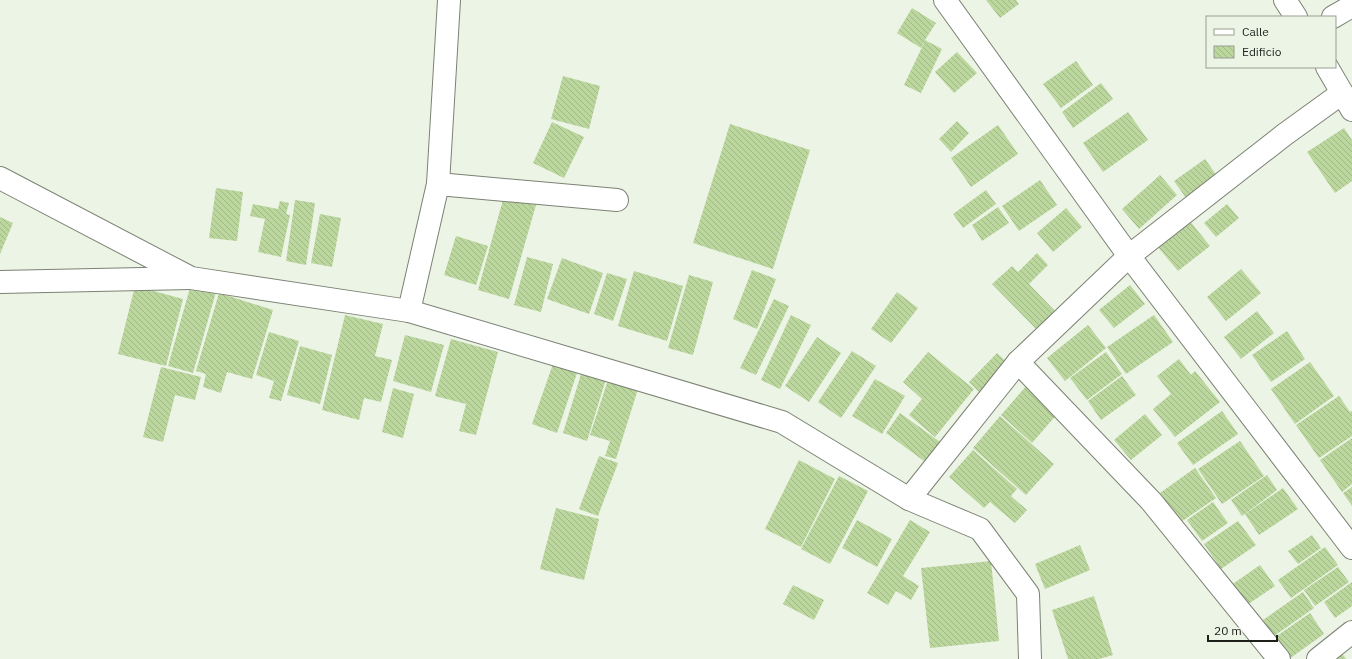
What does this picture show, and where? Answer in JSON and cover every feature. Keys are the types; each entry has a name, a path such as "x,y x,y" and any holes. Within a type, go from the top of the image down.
{"street":[{"path":"409,311 438,184 449,0"},
{"path":"945,0 1129,256 1352,548"},
{"path":"1285,0 1295,16"},
{"path":"1335,16 1352,6"},
{"path":"909,499 1018,362 1129,256 1284,135 1347,101 1328,68"},
{"path":"0,178 191,278"},
{"path":"438,184 617,200"},
{"path":"0,282 191,278 409,311 782,422 909,499 980,529 1028,594 1030,659"},
{"path":"1018,362 1151,501 1278,659"},
{"path":"1318,659 1352,632"}],"building":[{"path":"986,0 1016,0 1019,4 1000,18"},
{"path":"912,8 936,23 925,40 942,49 921,93 904,85 925,41 921,48 897,33"},
{"path":"957,52 977,73 954,93 935,72"},
{"path":"1076,61 1093,85 1061,108 1043,84"},
{"path":"563,76 600,86 589,129 551,119"},
{"path":"1101,83 1113,99 1073,128 1062,112"},
{"path":"1128,112 1148,140 1103,172 1083,143"},
{"path":"957,121 969,133 951,152 939,139"},
{"path":"552,122 584,137 564,178 533,163"},
{"path":"730,124 810,150 773,269 693,243"},
{"path":"998,125 1018,154 971,187 951,158"},
{"path":"1344,128 1352,140 1352,181 1335,193 1307,152"},
{"path":"1205,159 1217,176 1186,198 1174,181"},
{"path":"1160,175 1177,195 1139,229 1122,209"},
{"path":"1040,180 1057,205 1019,231 1002,206"},
{"path":"216,188 243,192 237,241 209,238"},
{"path":"986,190 996,204 963,228 953,214"},
{"path":"504,196 536,205 509,299 478,290"},
{"path":"295,200 315,203 306,265 286,261"},
{"path":"280,201 289,203 286,214 290,215 281,257 258,252 265,219 250,216 253,204 278,209"},
{"path":"1227,204 1239,218 1216,237 1204,223"},
{"path":"998,207 1009,223 982,241 972,225"},
{"path":"1066,208 1082,227 1053,252 1037,233"},
{"path":"320,214 341,218 332,267 311,263"},
{"path":"0,217 13,223 0,254"},
{"path":"1189,220 1210,246 1178,271 1157,246"},
{"path":"456,236 488,246 476,285 444,275"},
{"path":"1037,253 1048,265 1029,284 1057,313 1038,331 992,284 1012,266 1018,272"},
{"path":"527,257 553,264 541,312 514,305"},
{"path":"562,258 603,273 589,314 547,299"},
{"path":"1241,269 1261,293 1226,321 1207,297"},
{"path":"752,270 776,279 757,329 733,319"},
{"path":"634,271 683,286 667,341 618,326"},
{"path":"607,273 627,279 613,321 594,314"},
{"path":"689,275 713,282 693,355 668,348"},
{"path":"191,284 216,292 193,373 168,366"},
{"path":"1130,285 1145,304 1114,328 1099,310"},
{"path":"135,286 183,299 166,366 118,354"},
{"path":"897,292 918,308 891,343 871,329"},
{"path":"219,293 273,310 252,379 227,372 221,393 203,387 206,374 196,371"},
{"path":"774,299 789,306 756,375 740,368"},
{"path":"1257,311 1274,333 1241,359 1224,337"},
{"path":"345,315 383,324 375,356 392,360 381,402 364,398 359,420 322,410"},
{"path":"791,315 811,325 780,389 761,380"},
{"path":"1154,315 1173,342 1126,374 1107,347"},
{"path":"1088,325 1106,348 1065,381 1047,358"},
{"path":"1287,331 1305,359 1271,382 1252,355"},
{"path":"269,332 299,341 281,401 269,398 274,381 256,375"},
{"path":"405,335 444,345 431,392 393,381"},
{"path":"817,337 841,353 809,402 785,386"},
{"path":"451,339 498,352 476,435 459,431 466,404 435,396"},
{"path":"300,346 332,355 320,404 287,395"},
{"path":"852,351 876,366 841,418 818,402"},
{"path":"928,352 974,389 935,437 909,415 922,399 903,382"},
{"path":"1106,352 1122,374 1087,400 1070,378"},
{"path":"997,353 1011,366 983,396 969,382"},
{"path":"555,358 579,367 557,433 532,424"},
{"path":"1179,359 1191,375 1195,371 1220,402 1175,437 1153,409 1171,394 1157,376"},
{"path":"1310,362 1334,396 1295,424 1271,389"},
{"path":"161,367 201,377 195,400 175,395 163,442 143,437"},
{"path":"582,371 606,379 587,441 563,433"},
{"path":"1122,376 1136,395 1101,420 1088,401"},
{"path":"875,379 905,396 882,434 852,416"},
{"path":"608,380 638,389 616,459 605,456 610,441 590,435"},
{"path":"1028,384 1059,412 1032,443 1001,415"},
{"path":"393,388 414,394 403,438 382,432"},
{"path":"1339,396 1350,412 1352,411 1352,436 1319,458 1296,425"},
{"path":"1222,411 1238,434 1193,465 1177,443"},
{"path":"900,413 943,444 928,464 886,433"},
{"path":"1145,414 1162,435 1131,460 1114,440"},
{"path":"1000,416 1054,464 1026,495 973,448"},
{"path":"1352,438 1352,484 1342,492 1320,460"},
{"path":"1240,441 1264,476 1222,504 1198,469"},
{"path":"973,450 1017,489 1011,496 1027,510 1015,523 990,502 984,508 949,477"},
{"path":"599,456 618,463 598,516 579,509"},
{"path":"799,460 835,479 801,547 765,529"},
{"path":"1195,468 1216,498 1181,522 1160,493"},
{"path":"1267,475 1277,490 1242,516 1231,500"},
{"path":"839,476 868,491 830,564 801,549"},
{"path":"1352,487 1352,506 1343,493"},
{"path":"1283,488 1298,509 1259,535 1245,514"},
{"path":"1213,502 1228,523 1202,541 1187,520"},
{"path":"556,508 599,519 584,580 540,569"},
{"path":"857,520 892,539 877,567 842,548"},
{"path":"910,520 930,532 903,576 919,586 911,600 896,591 888,605 867,593"},
{"path":"1238,521 1256,545 1221,569 1204,544"},
{"path":"1312,535 1321,548 1298,564 1288,551"},
{"path":"1080,545 1090,570 1045,589 1035,564"},
{"path":"1325,547 1338,565 1291,598 1278,580"},
{"path":"991,561 999,641 930,648 921,568"},
{"path":"1260,565 1275,586 1244,607 1230,586"},
{"path":"1338,567 1349,582 1315,606 1304,590"},
{"path":"1352,582 1352,606 1335,618 1324,602"},
{"path":"793,585 824,600 814,620 783,604"},
{"path":"1303,592 1314,608 1274,636 1263,620"},
{"path":"1094,596 1113,655 1099,659 1068,659 1052,610"},
{"path":"1310,613 1324,634 1289,659 1274,638"},
{"path":"1341,652 1346,659 1332,659"}]}
